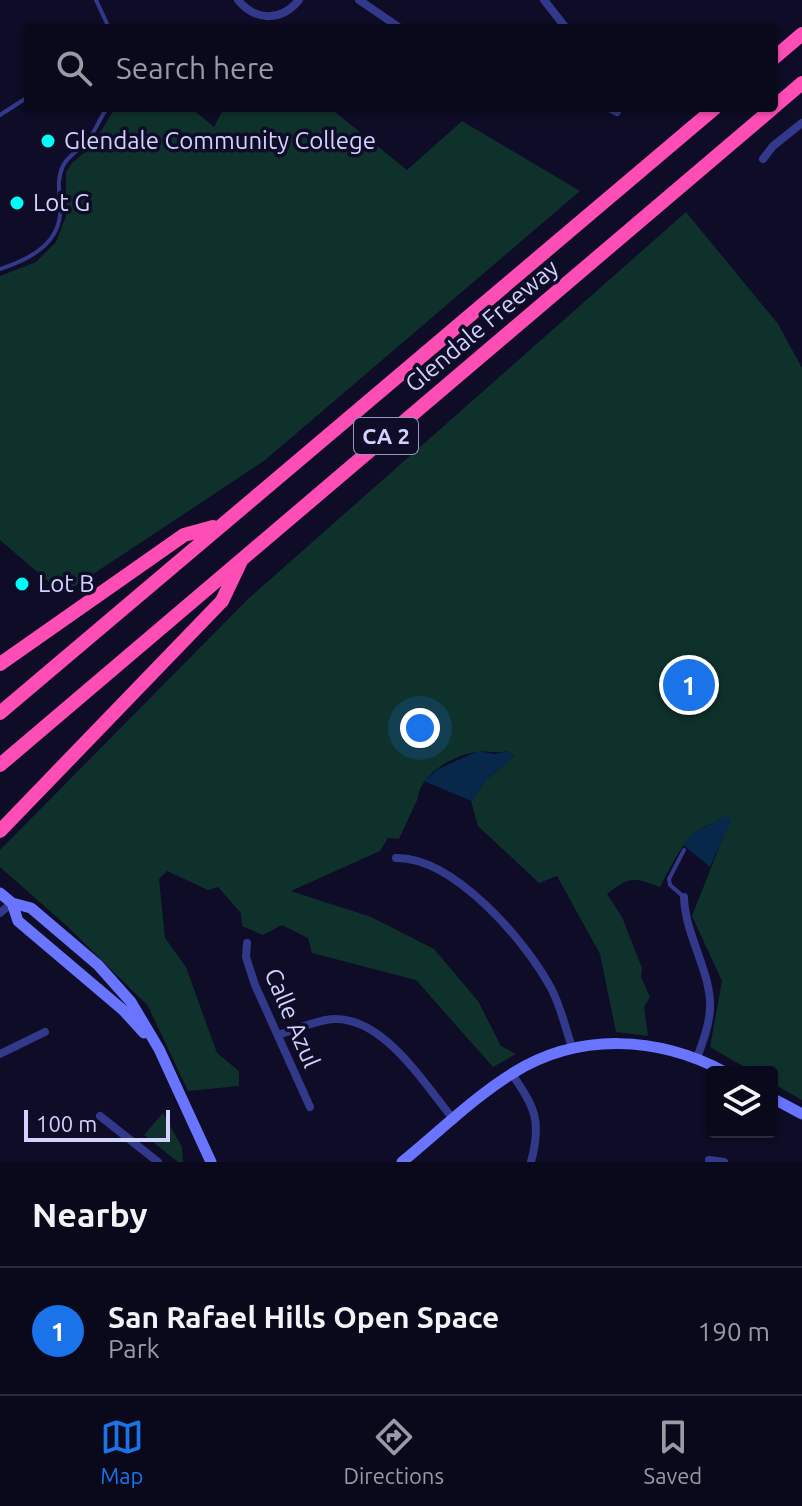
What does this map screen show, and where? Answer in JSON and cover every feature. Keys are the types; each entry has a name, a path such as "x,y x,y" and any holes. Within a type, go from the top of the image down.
{"highway":[{"path":"778,55 802,34"},
{"name":"Glendale Freeway","path":"778,104 802,83"},
{"name":"Glendale Freeway","path":"0,713 710,112"},
{"name":"Glendale Freeway","path":"0,765 769,112"},
{"path":"0,664 184,535 221,524"},
{"path":"0,831 222,601 244,556"}],"street":[{"path":"238,0 256,14 277,17 287,13 299,0"},
{"path":"359,0 394,24"},
{"path":"544,0 563,24"},
{"path":"763,159 773,146 802,123"},
{"path":"396,858 421,863 458,883 509,932 534,960 552,991 572,1048"},
{"path":"0,893 12,903 31,908 116,983 131,1002 159,1049 211,1162"},
{"path":"684,897 685,919 703,972 710,1005 707,1029 697,1058"},
{"path":"0,913 12,903"},
{"path":"12,903 18,921 123,1010 159,1049"},
{"name":"Calle Azul","path":"247,943 246,957 255,985 310,1107"},
{"path":"278,1035 328,1019 367,1025 382,1036 454,1120"},
{"path":"0,1054 45,1032"},
{"path":"402,1162 512,1074 539,1059 572,1048 599,1043 644,1044 668,1048 713,1066"},
{"path":"512,1074 535,1110 537,1141 531,1162"},
{"path":"778,1101 802,1114"},
{"path":"100,1116 158,1162"},
{"path":"709,1160 724,1162"}],"lane":[{"path":"96,0 107,24"},
{"path":"0,115 24,100"},
{"path":"0,269 31,258 53,234 60,214 58,184 62,167 88,141 105,112"},
{"path":"684,850 669,879 670,885 684,897"}],"green space":[{"path":"113,112 196,112 214,127 222,112 335,112 407,170 462,121 580,191 264,461 63,594 0,540 0,276 36,262 56,242 66,216 66,172 92,146"},
{"path":"686,212 778,324 802,368 802,1100 778,1086 778,1066 743,1066 710,1047 722,981 692,916 730,820 716,822 695,833 679,852 660,887 632,880 607,894 622,917 650,997 644,1007 648,1036 616,1032 600,954 557,876 539,883 478,826 471,801 486,780 514,756 507,751 475,752 439,768 420,789 399,839 388,838 380,851 291,891 371,917 434,949 478,1001 501,1046 516,1054 493,1067 416,980 312,953 308,938 282,925 263,935 242,926 241,913 218,887 208,890 167,871 159,879 165,938 186,967 217,1053 239,1071 239,1086 188,1091 148,1006 68,927 0,867 0,850 248,599"},
{"path":"163,1113 182,1147 183,1162 178,1162 144,1135"}],"water":[{"path":"478,751 495,754 507,751 514,756 486,780 471,801 424,781 438,769"},
{"path":"726,816 731,821 710,867 683,845 695,832"}],"place":[{"name":"Glendale Community College","path":"48,141"},
{"name":"Lot G","path":"17,203"},
{"name":"Lot B","path":"22,584"},
{"name":"San Rafael Hills Open Space","path":"689,685"}]}
